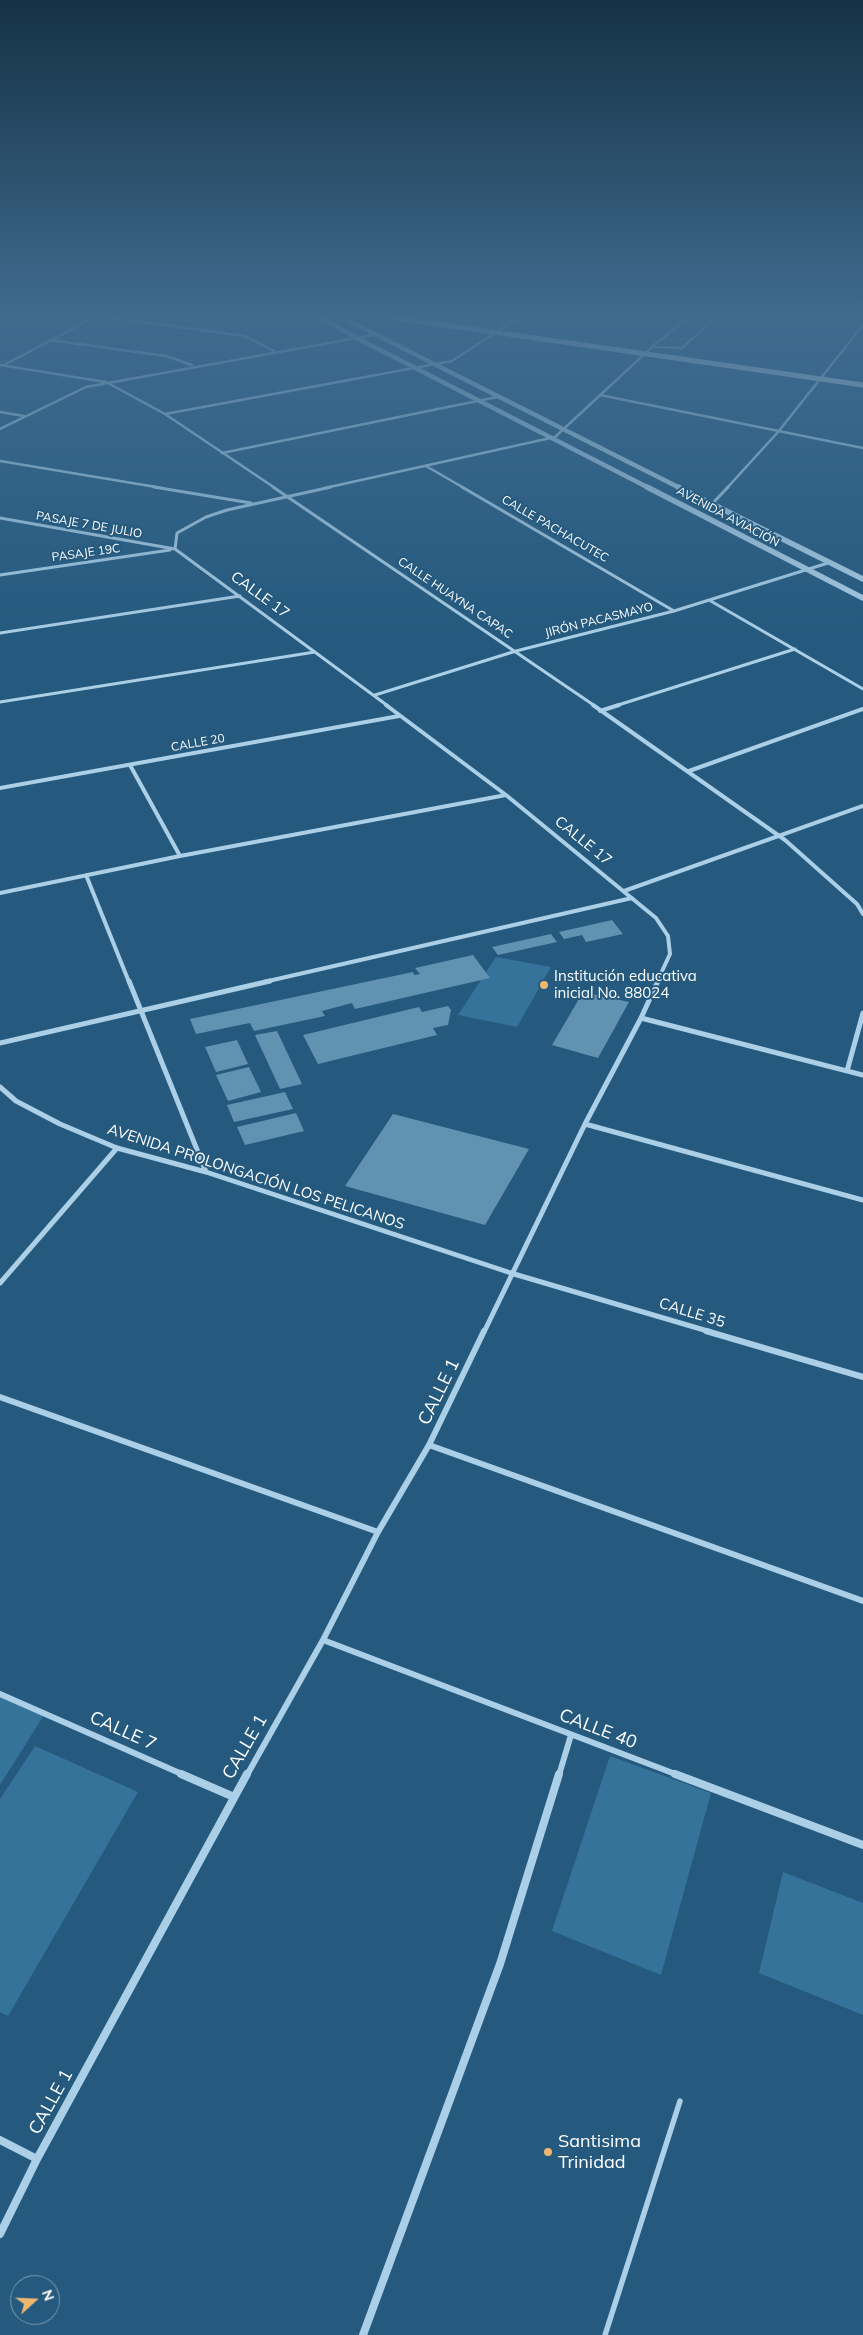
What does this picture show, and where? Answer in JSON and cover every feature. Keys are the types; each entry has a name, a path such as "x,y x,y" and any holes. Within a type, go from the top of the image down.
{"street":[{"name":"CALLE HUAYNA CAPAC","path":"180,424 516,651 779,835 813,862 857,904 863,914"},
{"path":"222,453 367,424"},
{"name":"AVENIDA AVIACIÓN","path":"528,424 863,598"},
{"name":"AVENIDA AVIACIÓN","path":"550,424 863,579"},
{"path":"175,549 177,533 206,517 254,503 554,437 569,424"},
{"path":"739,424 863,448"},
{"path":"712,504 784,424"},
{"path":"0,461 254,503"},
{"name":"CALLE PACHACUTEC","path":"426,466 674,611"},
{"name":"PASAJE 7 DE JULIO","path":"0,518 175,549"},
{"name":"PASAJE 19C","path":"0,575 175,549"},
{"name":"CALLE 17","path":"175,549 375,695 399,716 506,795 624,891 660,924 668,936 670,954 641,1018 585,1124 514,1274"},
{"name":"JIRÓN PACASMAYO","path":"375,695 516,651 674,611 828,563"},
{"path":"0,633 240,596"},
{"path":"709,600 863,689"},
{"path":"600,710 795,649"},
{"path":"0,702 315,652"},
{"path":"689,771 863,709"},
{"name":"CALLE 20","path":"0,788 399,716"},
{"path":"130,765 180,856"},
{"path":"0,893 180,856 506,795"},
{"path":"624,891 863,806"},
{"path":"86,875 206,1172"},
{"path":"0,1043 632,898"},
{"path":"857,904 863,901"},
{"path":"847,1071 863,1013"},
{"path":"641,1018 863,1075"},
{"name":"AVENIDA PROLONGACIÓN LOS PELICANOS","path":"0,1087 16,1101 60,1124 117,1148 206,1172 514,1274"},
{"path":"585,1124 863,1200"},
{"path":"0,1283 117,1148"},
{"name":"CALLE 35","path":"514,1274 863,1377"},
{"name":"CALLE 1","path":"0,2234 37,2159 234,1796 323,1640 378,1532 429,1445 514,1274"},
{"path":"0,1396 378,1532"},
{"path":"429,1445 863,1601"},
{"name":"CALLE 40","path":"323,1640 863,1845"},
{"name":"CALLE 7","path":"0,1694 234,1796"},
{"path":"363,2335 500,1964 571,1735"},
{"path":"0,2140 37,2159"}],"lane":[{"path":"606,2335 680,2101"}],"shaded area":[{"path":"496,957 551,967 517,1027 458,1015"},
{"path":"0,1696 44,1715 0,1785"},
{"path":"35,1746 138,1792 8,2016 0,2012 0,1799"},
{"path":"610,1756 711,1793 661,1975 552,1931"},
{"path":"783,1872 863,1903 863,2015 759,1973"}],"building":[{"path":"612,920 623,934 586,942 582,935 564,939 559,932"},
{"path":"551,934 557,942 498,955 492,947"},
{"path":"473,955 490,978 355,1009 352,1003 322,1011 325,1016 254,1031 250,1023 196,1034 190,1019 413,972 414,975 420,974 415,968"},
{"path":"583,992 629,1002 598,1058 552,1045"},
{"path":"448,1006 451,1010 448,1025 433,1028 437,1035 318,1064 303,1035 419,1007 422,1012"},
{"path":"277,1031 302,1084 280,1089 255,1035"},
{"path":"237,1040 248,1064 216,1072 205,1047"},
{"path":"249,1067 261,1092 228,1101 216,1075"},
{"path":"285,1092 293,1109 234,1122 227,1105"},
{"path":"296,1113 304,1131 245,1145 237,1127"},
{"path":"393,1114 529,1149 485,1225 345,1186"}],"place":[{"name":"Institución educativa inicial No. 88024","path":"544,985"},
{"name":"Santisima Trinidad","path":"548,2152"}]}
